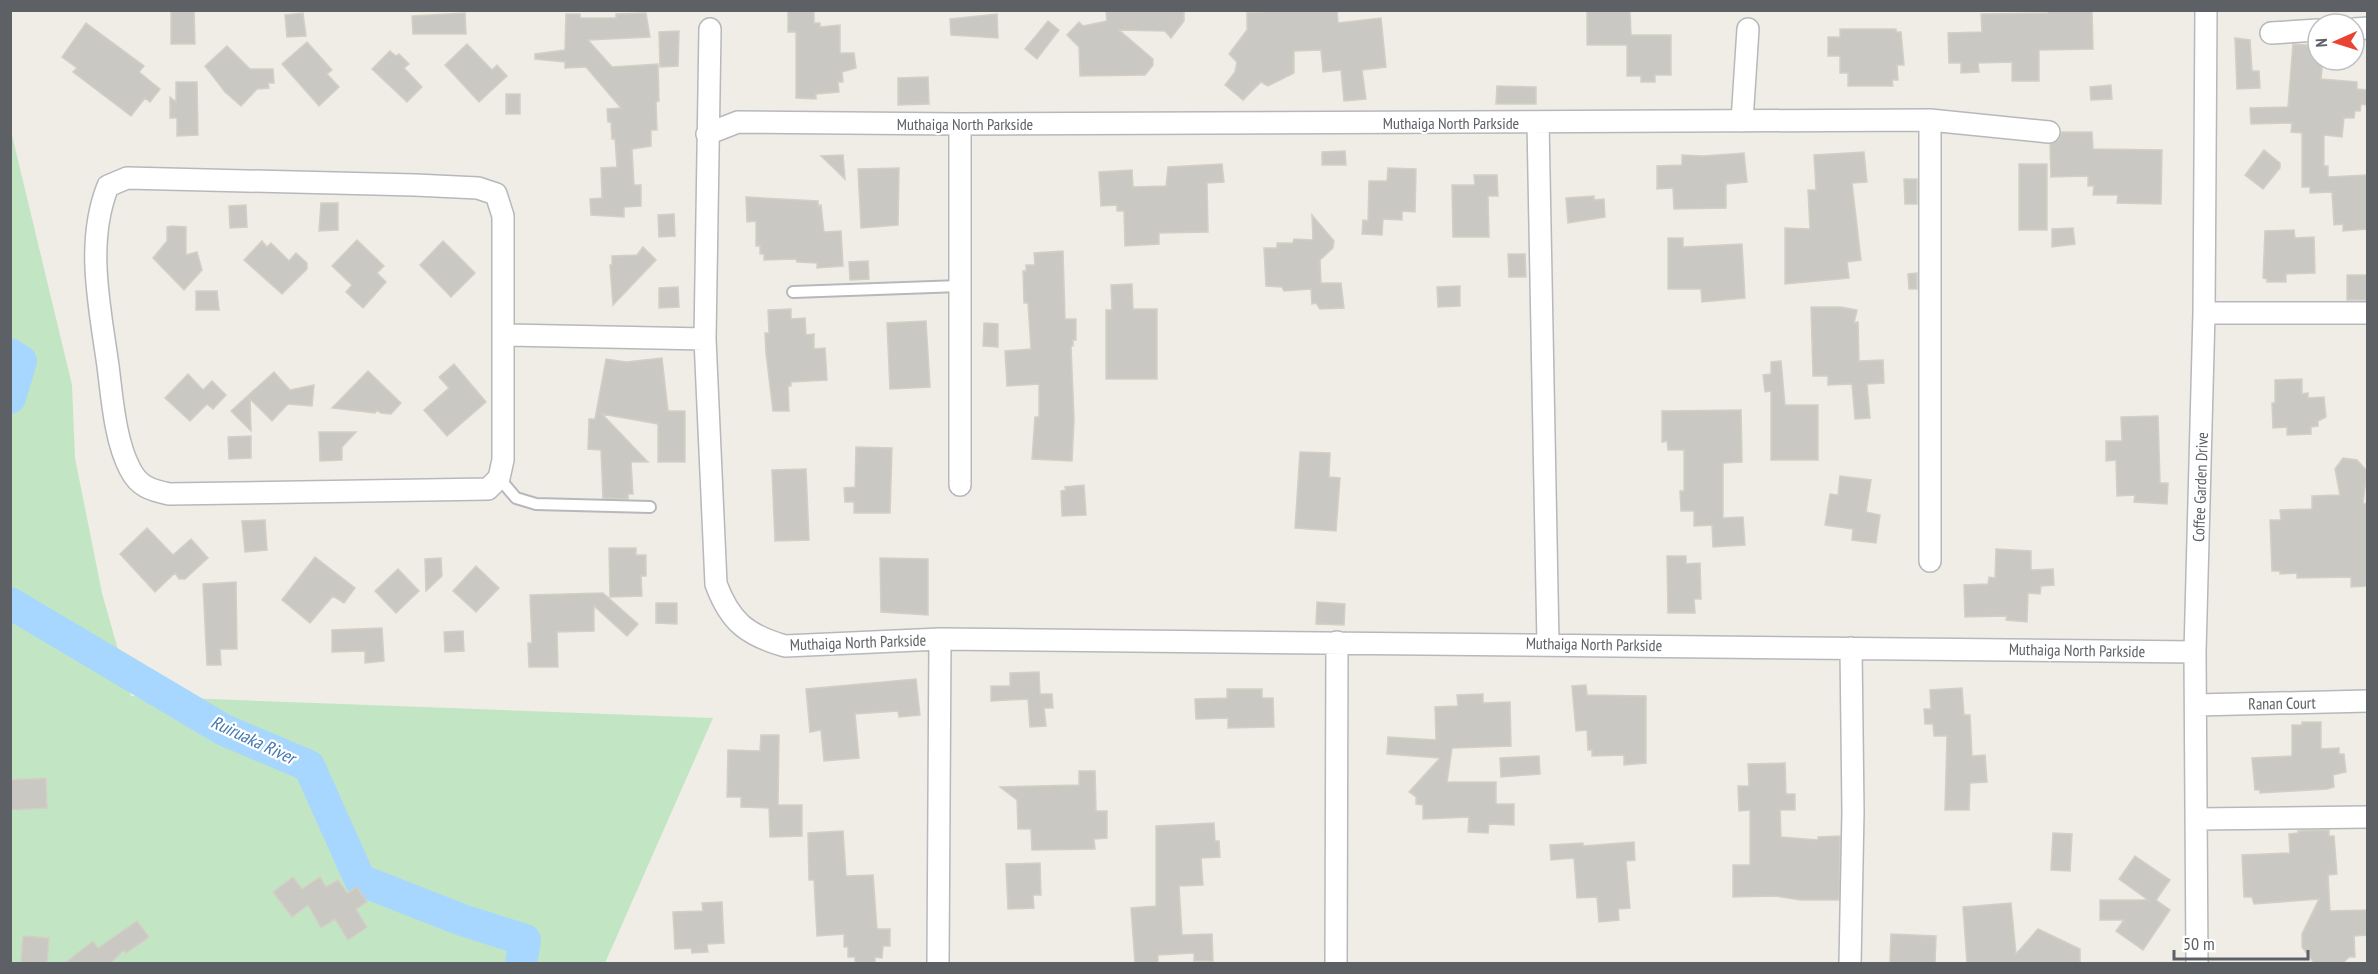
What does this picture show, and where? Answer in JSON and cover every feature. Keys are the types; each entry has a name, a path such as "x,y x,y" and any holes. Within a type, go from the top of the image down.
{"street":[{"name":"Coffee Garden Drive","path":"2198,963 2195,652 2204,313 2206,10"},
{"path":"707,134 710,29"},
{"path":"1742,121 1748,29"},
{"path":"2271,33 2306,31"},
{"path":"1930,120 1930,561"},
{"name":"Muthaiga North Parkside","path":"2049,132 1930,120 960,124 738,122 707,134 705,339 716,584 723,603 735,620 761,639 785,646 940,639 2195,652"},
{"path":"1538,122 1548,644"},
{"path":"960,124 960,485"},
{"path":"127,178 478,188 496,194 503,216 503,335 503,460 499,478 488,489 434,492 169,495 145,489 130,469 112,398 96,284 100,206 108,186 127,178"},
{"path":"2204,313 2367,313"},
{"path":"503,335 705,339"},
{"name":"Muthaiga North Parkside","path":"938,963 940,639"},
{"path":"1336,963 1337,642"},
{"path":"1850,963 1853,812 1851,648"},
{"name":"Ranan Court","path":"2197,705 2367,701"},
{"path":"2197,819 2367,817"}],"lane":[{"path":"793,292 960,286"},
{"path":"499,478 516,498 536,504 650,507"}],"green space":[{"path":"10,127 72,385 75,458 102,593 131,696 713,718 605,963 11,963"}],"building":[{"path":"171,10 194,10 195,44 171,44"},
{"path":"1184,10 1184,21 1171,38 1165,31 1119,30 1153,59 1153,65 1145,75 1080,76 1079,47 1067,35 1079,22 1083,26 1107,21 1106,12"},
{"path":"1337,10 1338,23 1381,18 1386,67 1362,70 1366,99 1344,101 1341,70 1323,72 1321,50 1294,51 1294,73 1268,86 1261,82 1243,100 1225,85 1235,72 1237,62 1229,54 1247,30 1247,13"},
{"path":"1587,10 1630,11 1631,35 1671,35 1671,75 1655,75 1655,82 1641,82 1641,76 1627,76 1627,45 1587,45"},
{"path":"2048,10 2092,10 2093,49 2039,50 2039,81 2012,81 2012,62 1978,63 1979,72 1961,73 1961,63 1949,63 1948,33 1982,32 1981,14 2048,13"},
{"path":"788,11 814,11 814,23 820,23 820,27 840,25 840,53 854,53 856,68 842,72 843,82 838,82 839,92 816,94 816,99 796,98 796,32 788,32"},
{"path":"303,13 306,36 287,37 285,15"},
{"path":"465,13 466,34 413,34 412,16"},
{"path":"646,13 650,37 588,40 612,67 658,64 659,101 656,102 657,130 651,130 651,146 632,149 634,185 641,185 641,206 624,207 624,217 591,215 590,199 602,198 601,168 617,167 615,139 612,139 611,122 608,122 607,109 621,108 586,67 565,68 565,62 535,59 535,54 565,50 566,14 580,14 580,18 616,18 616,14"},
{"path":"997,14 998,38 951,35 950,19"},
{"path":"1048,21 1059,30 1037,59 1025,49"},
{"path":"86,23 144,66 139,72 160,89 150,102 145,98 131,116 73,72 77,68 62,57"},
{"path":"1840,29 1896,29 1896,32 1901,32 1904,65 1897,65 1898,80 1892,80 1893,86 1848,86 1848,73 1840,73 1840,56 1828,56 1828,37 1840,37"},
{"path":"679,31 678,66 660,67 659,32"},
{"path":"2235,38 2250,40 2252,71 2259,71 2260,88 2237,89"},
{"path":"307,42 332,70 327,74 339,87 319,106 282,64"},
{"path":"467,44 492,70 497,65 507,76 479,102 445,65"},
{"path":"2293,44 2306,45 2306,72 2322,72 2321,79 2357,82 2357,89 2367,90 2367,105 2361,104 2360,111 2355,111 2354,118 2344,118 2342,137 2324,135 2324,166 2328,166 2328,177 2367,175 2367,229 2343,231 2343,224 2334,225 2332,192 2310,193 2310,187 2302,187 2302,133 2291,132 2292,123 2251,124 2250,108 2288,107"},
{"path":"227,46 250,69 273,69 274,83 268,83 269,88 257,89 241,106 225,92 205,66"},
{"path":"390,51 396,56 399,54 409,64 404,68 422,87 407,102 372,69"},
{"path":"928,77 929,104 898,105 898,78"},
{"path":"176,82 197,82 198,135 177,136 177,118 170,118 170,97 176,102"},
{"path":"2111,85 2112,99 2091,100 2090,87"},
{"path":"1497,86 1536,87 1536,104 1496,104"},
{"path":"506,94 520,94 520,114 506,114"},
{"path":"2062,132 2092,132 2093,149 2162,150 2161,204 2117,203 2118,195 2093,195 2094,186 2088,186 2088,176 2051,177 2050,144 2059,140"},
{"path":"2264,150 2280,163 2280,168 2263,189 2245,175"},
{"path":"1345,151 1346,165 1322,165 1322,152"},
{"path":"1864,152 1867,182 1852,183 1861,260 1847,262 1849,278 1785,284 1785,228 1810,229 1808,190 1816,190 1814,155"},
{"path":"1744,153 1747,182 1726,184 1726,208 1674,209 1673,188 1657,189 1657,166 1682,165 1682,155"},
{"path":"843,155 845,179 821,156"},
{"path":"1222,164 1224,182 1207,183 1208,232 1159,233 1159,244 1125,246 1124,211 1117,211 1117,205 1101,206 1099,172 1132,170 1133,187 1166,186 1168,167"},
{"path":"2019,164 2047,164 2047,230 2019,230"},
{"path":"899,168 898,225 861,228 858,169"},
{"path":"1388,168 1416,169 1415,212 1402,211 1402,220 1383,219 1382,235 1362,234 1363,220 1368,221 1369,181 1387,181"},
{"path":"1474,175 1497,175 1498,196 1488,196 1489,237 1453,237 1452,185 1475,185"},
{"path":"1904,179 1917,179 1917,204 1905,204"},
{"path":"1594,196 1594,200 1604,199 1605,217 1568,223 1566,198"},
{"path":"746,197 818,201 818,206 821,205 824,232 841,231 843,266 817,268 817,263 797,262 796,259 764,260 764,254 760,254 760,246 756,246 756,221 747,222"},
{"path":"321,203 338,203 338,230 319,231"},
{"path":"246,205 247,227 230,228 229,206"},
{"path":"674,214 675,236 659,237 658,215"},
{"path":"1312,215 1334,241 1333,248 1320,260 1321,283 1341,283 1344,308 1320,309 1316,303 1312,304 1311,289 1284,291 1282,287 1266,286 1264,248 1277,248 1277,243 1293,243 1294,239 1313,240"},
{"path":"167,227 186,227 186,255 197,252 202,270 184,290 153,258 167,241"},
{"path":"2073,228 2075,244 2052,247 2052,229"},
{"path":"2294,230 2295,238 2314,237 2315,273 2286,274 2286,282 2267,282 2267,279 2263,278 2265,231"},
{"path":"1668,238 1683,238 1683,247 1742,244 1745,298 1702,302 1701,289 1668,289"},
{"path":"357,240 384,266 377,273 386,282 363,308 346,292 352,285 332,266"},
{"path":"262,241 267,247 271,243 289,261 296,253 307,263 307,269 282,294 244,260"},
{"path":"443,241 475,273 451,297 420,265"},
{"path":"643,247 656,260 613,305 610,265 612,265 612,256 637,255"},
{"path":"1063,251 1065,319 1076,319 1076,340 1073,340 1073,346 1071,346 1074,419 1072,461 1032,459 1035,417 1039,417 1039,384 1007,386 1005,351 1031,349 1028,303 1024,303 1023,271 1026,271 1026,265 1035,265 1034,253"},
{"path":"1508,254 1525,254 1526,277 1509,277"},
{"path":"868,261 869,279 850,280 849,262"},
{"path":"1917,273 1917,289 1909,289 1908,274"},
{"path":"2347,275 2367,275 2367,300 2347,300"},
{"path":"1132,284 1133,309 1157,309 1157,379 1106,379 1106,310 1112,310 1111,285"},
{"path":"1460,286 1460,306 1438,307 1437,287"},
{"path":"678,287 679,307 659,308 659,288"},
{"path":"196,291 217,291 219,310 196,310"},
{"path":"1811,307 1841,307 1857,310 1854,323 1858,322 1859,361 1883,360 1884,383 1867,384 1870,418 1855,419 1852,384 1828,385 1828,376 1813,376"},
{"path":"791,309 791,319 805,318 806,335 814,334 814,349 825,348 827,380 791,382 791,386 788,386 789,411 773,411 765,333 769,333 768,310"},
{"path":"926,321 930,387 890,389 887,323"},
{"path":"984,323 998,324 998,347 983,346"},
{"path":"662,358 668,411 685,411 685,462 658,462 658,424 602,414 648,462 631,462 633,494 628,494 628,499 603,498 601,450 588,449 589,419 595,419 606,359 626,362"},
{"path":"1781,361 1785,405 1818,405 1818,460 1771,460 1771,391 1765,392 1763,375 1771,374 1771,362"},
{"path":"454,364 486,402 447,436 424,410 449,388 439,377"},
{"path":"368,371 401,403 391,414 377,410 375,413 332,408"},
{"path":"274,372 290,390 314,385 312,406 288,404 272,421 250,399 251,431 231,411"},
{"path":"188,374 203,390 212,381 226,395 213,409 207,404 190,421 165,398"},
{"path":"2302,379 2302,394 2308,393 2308,398 2324,397 2326,417 2318,421 2318,426 2311,427 2311,434 2287,435 2287,427 2273,428 2272,403 2275,403 2275,380"},
{"path":"1741,410 1742,462 1723,463 1723,518 1743,517 1745,545 1713,547 1712,525 1694,526 1694,511 1681,511 1680,491 1684,491 1684,450 1668,450 1667,441 1662,442 1662,411"},
{"path":"2158,416 2160,483 2168,483 2167,504 2134,502 2135,495 2117,496 2116,460 2106,461 2106,441 2122,441 2121,417"},
{"path":"319,432 356,432 342,447 342,460 320,461"},
{"path":"251,436 251,458 229,459 228,437"},
{"path":"856,447 892,448 890,513 854,513 854,502 845,502 844,488 855,487"},
{"path":"1300,452 1330,453 1329,477 1340,478 1336,531 1295,528"},
{"path":"2343,458 2357,460 2367,471 2363,504 2367,503 2367,586 2351,587 2351,577 2297,578 2297,573 2280,574 2280,571 2272,571 2270,520 2281,520 2280,510 2312,509 2312,496 2340,495 2335,469"},
{"path":"806,469 809,540 775,541 772,470"},
{"path":"1840,476 1871,480 1866,512 1880,515 1876,543 1852,540 1853,529 1825,525 1830,494 1838,495"},
{"path":"1084,485 1086,515 1062,516 1061,491 1066,490 1065,487"},
{"path":"265,520 267,550 245,552 242,521"},
{"path":"147,528 173,555 191,539 208,558 185,579 179,579 175,573 155,592 120,554"},
{"path":"609,548 636,548 636,555 646,555 646,576 641,576 642,596 610,597"},
{"path":"1996,549 2031,551 2031,570 2053,569 2054,585 2041,586 2040,594 2028,593 2027,622 2006,620 2007,616 1965,617 1964,585 1988,584 1989,577 1995,578"},
{"path":"1667,556 1686,556 1686,564 1700,563 1701,599 1694,599 1695,613 1668,613"},
{"path":"315,557 355,588 344,603 333,596 310,623 282,600"},
{"path":"441,558 442,576 426,591 425,559"},
{"path":"880,558 928,559 928,615 881,612"},
{"path":"476,566 499,588 476,612 453,591"},
{"path":"398,569 419,591 396,613 375,591"},
{"path":"236,582 237,649 220,649 221,665 207,665 203,584"},
{"path":"603,593 638,624 627,636 594,606 594,631 557,632 558,667 529,667 528,643 532,643 530,595"},
{"path":"1317,602 1345,604 1344,625 1316,624"},
{"path":"656,603 677,603 677,624 656,623"},
{"path":"382,628 384,661 365,663 365,651 332,652 332,630"},
{"path":"463,631 464,651 445,652 444,632"},
{"path":"1039,672 1040,694 1052,694 1053,708 1044,708 1046,726 1030,727 1028,699 991,701 991,686 1010,686 1010,673"},
{"path":"916,679 920,715 899,717 898,711 855,714 859,758 824,761 821,730 810,732 806,689"},
{"path":"1586,685 1587,695 1646,696 1646,763 1624,765 1624,755 1592,756 1592,750 1588,750 1587,730 1576,731 1572,686"},
{"path":"1962,688 1964,715 1970,715 1972,756 1985,755 1987,782 1970,783 1969,810 1945,810 1947,736 1934,736 1933,724 1925,724 1924,709 1931,709 1930,690"},
{"path":"1227,689 1262,689 1262,698 1273,698 1274,727 1228,728 1228,718 1196,719 1195,699 1227,698"},
{"path":"1483,694 1483,703 1510,702 1511,746 1452,748 1447,782 1496,782 1496,804 1514,804 1514,825 1489,824 1488,833 1468,832 1469,817 1423,819 1423,805 1416,804 1416,797 1409,792 1440,758 1387,754 1388,737 1436,740 1435,707 1458,706 1457,695"},
{"path":"2302,722 2321,722 2321,749 2339,748 2339,754 2344,754 2346,772 2333,775 2334,787 2327,789 2260,793 2260,790 2255,790 2252,758 2292,756 2292,725 2302,725"},
{"path":"761,735 779,735 778,805 802,805 802,836 770,837 769,808 741,807 741,797 727,797 728,750 760,751"},
{"path":"1539,756 1540,774 1501,777 1500,758"},
{"path":"1785,763 1786,794 1795,794 1795,810 1780,810 1781,837 1818,840 1818,837 1840,836 1839,900 1801,900 1775,896 1733,897 1733,865 1750,865 1750,810 1739,811 1738,786 1749,786 1748,764"},
{"path":"1079,771 1095,771 1096,811 1107,811 1107,838 1094,839 1095,849 1032,850 1031,829 1018,829 1017,800 1000,787 1079,785"},
{"path":"46,778 47,808 10,810 10,780"},
{"path":"1214,823 1215,841 1219,841 1220,857 1201,858 1203,885 1179,886 1182,935 1212,934 1213,961 1194,961 1194,953 1158,955 1158,963 1135,963 1131,908 1156,906 1156,826"},
{"path":"2329,830 2329,836 2334,836 2337,874 2328,875 2330,911 2367,910 2367,935 2354,936 2355,957 2349,957 2343,963 2314,963 2302,947 2302,934 2319,899 2254,904 2252,897 2244,897 2242,855 2290,853 2289,834 2298,833 2298,831"},
{"path":"843,831 846,876 873,875 877,929 890,929 890,946 883,946 882,958 875,957 875,963 855,963 855,957 848,957 848,947 844,947 844,934 817,936 814,880 809,880 808,833"},
{"path":"2053,833 2072,834 2070,871 2051,870"},
{"path":"1634,842 1635,860 1626,861 1630,908 1618,909 1619,920 1599,922 1597,897 1577,898 1574,858 1551,860 1550,845 1583,843 1583,846"},
{"path":"2135,856 2170,880 2156,900 2170,910 2143,950 2116,931 2124,920 2100,920 2100,900 2148,900 2119,879"},
{"path":"1040,863 1041,895 1033,895 1034,908 1008,909 1006,864"},
{"path":"293,877 302,889 320,877 326,887 338,880 347,893 357,887 367,902 356,909 367,927 348,940 335,919 321,928 308,905 292,917 273,892"},
{"path":"722,902 724,943 707,944 708,952 692,953 691,948 675,949 673,912 703,911 702,903"},
{"path":"2011,903 2016,954 2038,929 2080,949 2080,963 1967,963 1963,907"},
{"path":"137,921 149,937 126,953 124,950 111,963 65,963 93,941 98,948"},
{"path":"1891,934 1936,936 1935,963 1890,963"},
{"path":"23,936 49,938 47,963 21,963"}],"waterway":[{"name":"Ruiruaka River","path":"10,354 21,361 10,398"},
{"name":"Ruiruaka River","path":"10,603 224,730 309,766 360,880 462,920 525,940 521,964"}]}
